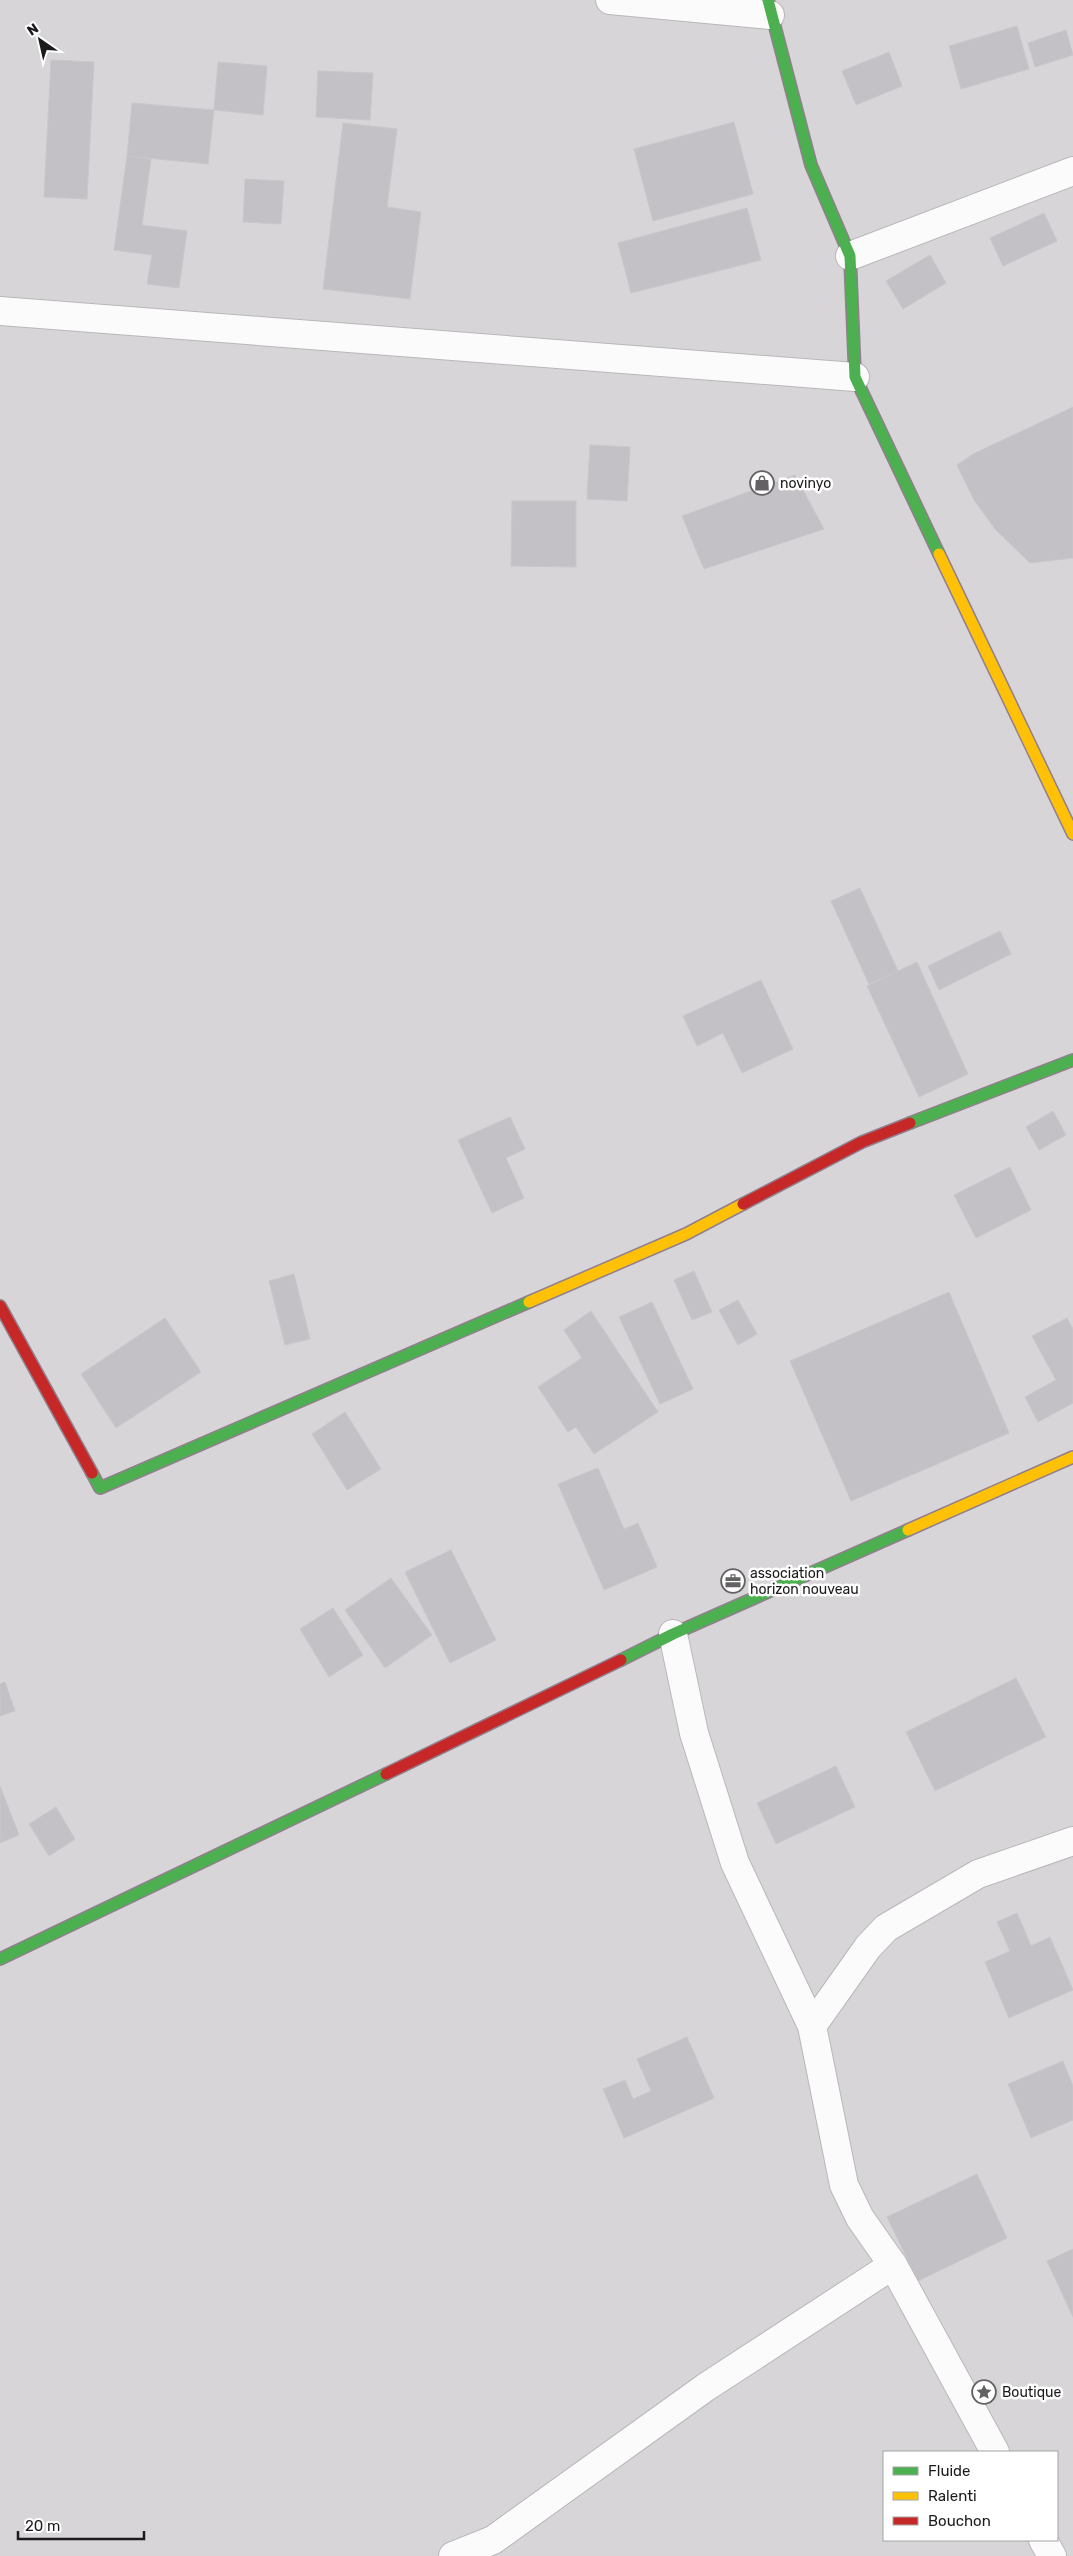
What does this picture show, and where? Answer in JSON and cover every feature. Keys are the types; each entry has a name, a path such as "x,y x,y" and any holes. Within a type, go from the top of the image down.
{"street":[{"path":"610,0 769,7 811,165 850,256 855,377 1073,834"},
{"path":"850,256 1073,172"},
{"path":"0,311 855,377"},
{"path":"0,1306 100,1488 686,1234 862,1142 1073,1060"},
{"path":"0,1959 258,1837 673,1634 1073,1457"},
{"path":"673,1634 694,1733 735,1863 812,2026 844,2185 860,2218 893,2265 994,2451"},
{"path":"812,2026 868,1947 886,1928 978,1874 1073,1841"},
{"path":"453,2556 496,2548 706,2387 893,2265"},
{"path":"1044,2541 1052,2556"}],"shaded area":[{"path":"0,0 1073,0 1073,2556 0,2556"}],"building":[{"path":"1017,26 1029,69 961,89 949,46"},
{"path":"1066,30 1073,55 1035,67 1028,43"},
{"path":"889,52 902,86 856,105 842,71"},
{"path":"51,60 94,62 87,199 44,197"},
{"path":"218,62 267,66 263,115 214,110"},
{"path":"318,71 373,73 370,120 316,117"},
{"path":"132,103 214,110 208,164 127,156"},
{"path":"734,122 753,194 653,221 634,149"},
{"path":"343,123 397,129 387,207 421,212 410,299 323,289"},
{"path":"127,156 151,159 142,225 187,231 179,288 147,284 152,255 114,250"},
{"path":"245,179 284,181 281,224 243,222"},
{"path":"747,208 761,260 631,293 618,243"},
{"path":"1044,213 1057,241 1003,266 990,238"},
{"path":"930,255 946,283 903,309 886,281"},
{"path":"1073,407 1073,558 1030,563 995,529 974,500 957,465 973,454"},
{"path":"590,445 630,447 627,501 587,499"},
{"path":"795,475 824,529 704,569 682,516"},
{"path":"512,501 576,501 576,567 511,566"},
{"path":"860,888 898,971 869,984 831,901"},
{"path":"1000,931 1011,954 939,990 928,966"},
{"path":"917,962 968,1074 919,1097 867,986"},
{"path":"761,980 793,1049 742,1073 723,1033 697,1046 683,1016"},
{"path":"1053,1111 1066,1135 1039,1150 1026,1127"},
{"path":"510,1117 525,1149 506,1158 524,1198 492,1213 458,1140"},
{"path":"1010,1167 1031,1210 976,1238 954,1195"},
{"path":"694,1271 712,1312 692,1320 674,1280"},
{"path":"294,1274 310,1339 285,1345 269,1281"},
{"path":"949,1292 1009,1433 851,1501 790,1361"},
{"path":"738,1300 757,1334 738,1345 719,1310"},
{"path":"652,1302 693,1389 660,1404 619,1317"},
{"path":"591,1311 658,1412 594,1454 576,1427 568,1432 538,1387 582,1358 564,1330"},
{"path":"165,1318 201,1372 116,1428 81,1374"},
{"path":"1067,1318 1073,1329 1073,1403 1038,1422 1025,1397 1056,1380 1032,1336"},
{"path":"345,1412 381,1469 347,1490 312,1434"},
{"path":"598,1468 624,1529 638,1523 657,1567 604,1590 558,1484"},
{"path":"451,1550 496,1640 450,1663 405,1572"},
{"path":"391,1578 432,1635 385,1668 345,1610"},
{"path":"333,1608 363,1655 329,1677 300,1629"},
{"path":"1016,1678 1046,1737 935,1791 906,1732"},
{"path":"5,1682 15,1711 0,1716 0,1684"},
{"path":"836,1766 855,1807 776,1844 757,1803"},
{"path":"0,1786 19,1835 0,1843"},
{"path":"56,1807 75,1839 49,1856 29,1824"},
{"path":"1017,1913 1031,1946 1050,1937 1073,1990 1009,2018 985,1962 1010,1951 997,1922"},
{"path":"687,2037 714,2098 624,2138 603,2089 625,2080 633,2099 651,2091 637,2059"},
{"path":"1063,2061 1073,2086 1073,2120 1031,2138 1008,2084"},
{"path":"977,2174 1007,2238 918,2281 887,2217"},
{"path":"1073,2249 1073,2317 1047,2261"}],"traffic: fast":[{"path":"768,0 811,165 850,256 855,377 939,554"},
{"path":"910,1123 1073,1060"},
{"path":"92,1473 100,1488 529,1302"},
{"path":"621,1660 673,1634 908,1530"},
{"path":"0,1959 386,1774"}],"traffic: slow":[{"path":"939,554 1073,834"},
{"path":"529,1302 686,1234 743,1204"},
{"path":"908,1530 1073,1457"}],"traffic: jam":[{"path":"743,1204 862,1142 910,1123"},
{"path":"0,1306 92,1473"},
{"path":"386,1774 621,1660"}],"place":[{"name":"novinyo","path":"762,483"},
{"name":"association horizon nouveau","path":"733,1581"},
{"name":"Boutique","path":"984,2392"}]}
